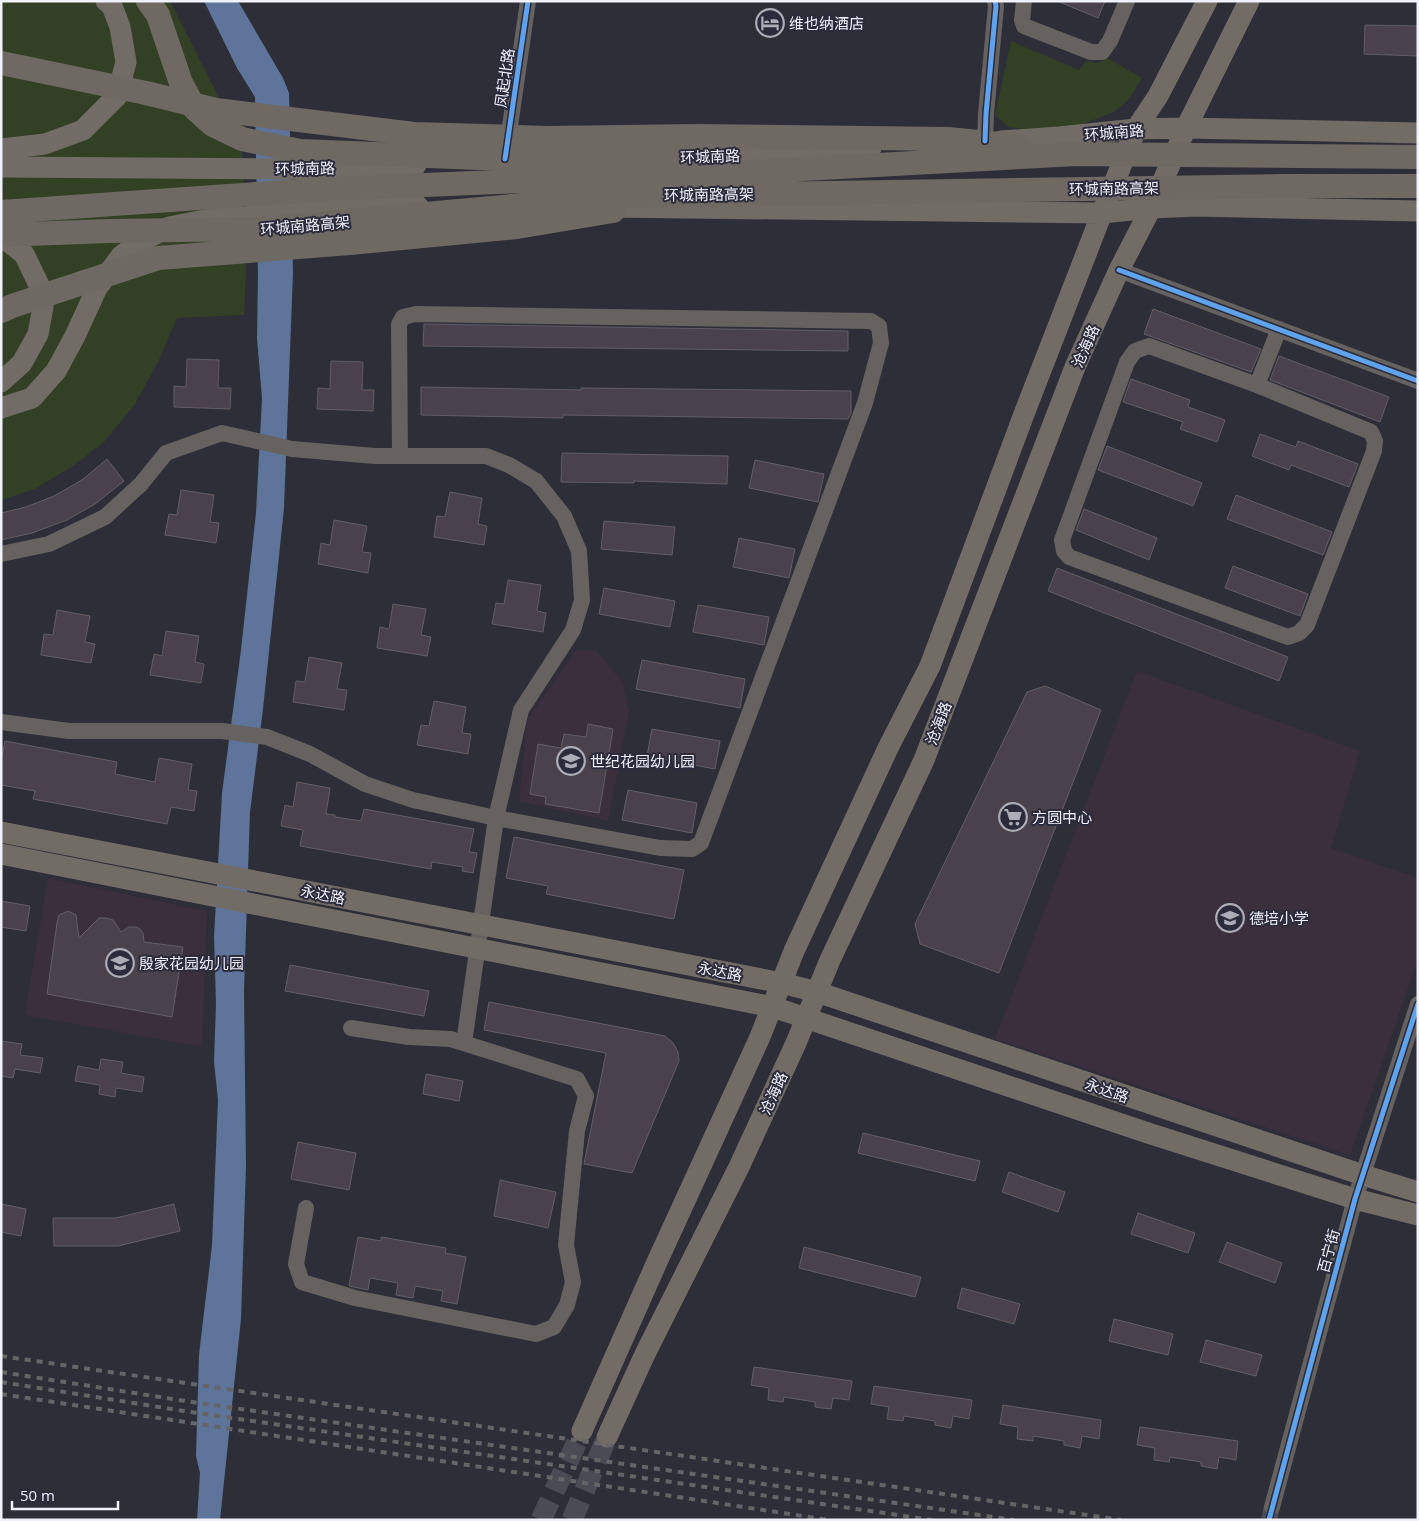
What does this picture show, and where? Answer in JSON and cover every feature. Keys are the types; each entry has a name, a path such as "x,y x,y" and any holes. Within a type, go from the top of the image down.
{"highway":[{"path":"148,1 158,15 181,83 196,109 213,124 242,139 301,160 711,157"},
{"path":"1,63 146,93 216,110 414,134 548,138 698,136 948,139 996,143 1076,154"},
{"name":"环城南路高架","path":"1,212 326,189 766,171 1076,154 1418,157"},
{"name":"环城南路高架","path":"1,235 109,231 261,229 622,196 720,201 1282,186 1418,186"},
{"path":"1,311 158,258 350,243 516,227 720,201"}],"main road":[{"name":"沧海路","path":"582,1431 773,1007 794,951 888,748 930,666 1024,414 1136,129 1158,96 1207,1"},
{"name":"沧海路","path":"607,1437 644,1354 739,1167 830,960 924,760 1075,367 1119,270 1151,208 1186,128 1249,1"},
{"path":"1,149 45,144 84,130 117,96 126,62 120,27 109,4"},
{"name":"环城南路","path":"1,167 301,160 711,157 985,142 1136,129 1186,128 1418,133"},
{"path":"1,200 304,210 720,201 1102,213 1196,206 1418,211"},
{"path":"1,408 32,398 56,371 75,336 97,288 121,256 140,242 169,227 215,218 304,210"},
{"path":"1,235 24,254 39,285 43,307 38,334 22,363 1,382"},
{"name":"永达路","path":"1,832 782,983 817,992 1418,1192"},
{"name":"永达路","path":"1,854 773,1007 1148,1133 1355,1199 1418,1215"}],"street":[{"name":"凤起北路","path":"506,159 528,1"},
{"path":"1024,1 1022,20 1024,26 1091,52 1102,52 1110,41 1127,1"},
{"path":"985,142 995,7 1022,20"},
{"path":"1119,270 1418,380"},
{"path":"1,722 70,730 222,732 267,737 310,754 365,784 413,800 496,818 660,848 692,849 700,842 865,402 881,343 879,326 871,321 416,314 403,317 399,324 400,456"},
{"path":"1257,385 1278,329"},
{"path":"1149,346 1257,385 1371,432 1375,441 1374,451 1310,616 1306,625 1299,633 1288,637 1069,557 1064,551 1062,540 1127,362 1135,351 1149,346"},
{"path":"1,554 49,544 105,517 141,484 166,453 222,433 292,449 375,456 486,456 509,465 536,480 564,516 579,551 582,600 573,630 521,710 496,818 464,1043"},
{"name":"百宁街","path":"1272,1508 1355,1199 1418,1004"},
{"path":"306,1208 296,1264 302,1282 355,1298 536,1334 554,1327 567,1305 573,1282 566,1244 577,1131 586,1096 577,1078 450,1039 409,1037 351,1028"}],"shaded area":[{"name":"世纪花园幼儿园","path":"575,651 597,651 623,683 629,711 608,821 519,801 527,721"},
{"name":"德培小学","path":"1137,671 1360,751 1331,848 1418,878 1418,959 1350,1155 995,1039"},
{"name":"殷家花园幼儿园","path":"48,878 207,911 202,1047 25,1015"}],"green space":[{"path":"1,1 170,1 219,98 248,115 242,149 247,249 244,315 177,318 158,362 135,404 104,442 74,465 35,489 1,500"},
{"path":"1011,41 1079,70 1086,61 1098,63 1107,58 1142,78 1129,99 1114,112 1075,127 1024,129 1008,127 995,115"}],"water":[{"path":"204,1 238,1 283,78 289,93 293,273 284,508 250,812 244,991 246,1165 241,1319 220,1520 197,1520 200,1473 196,1456 199,1355 212,1245 218,1100 214,1062 216,1003 214,937 222,793 241,650 256,513 262,398 257,338 258,275 255,97 237,68"}],"building":[{"path":"1057,1 1105,1 1098,18"},
{"path":"1365,25 1418,26 1418,56 1364,54"},
{"path":"1153,309 1261,349 1251,372 1144,334"},
{"path":"424,324 848,331 848,351 423,346"},
{"path":"1279,356 1389,397 1380,422 1270,380"},
{"path":"187,359 219,360 218,388 231,388 230,409 174,407 174,386 186,387"},
{"path":"331,361 363,362 362,390 374,390 373,411 317,409 318,388 330,389"},
{"path":"1131,379 1190,400 1188,407 1225,420 1217,442 1180,429 1183,422 1123,402"},
{"path":"421,387 581,390 581,388 851,391 851,413 848,419 563,415 563,418 421,415"},
{"path":"1260,434 1296,447 1298,441 1358,464 1349,487 1291,465 1289,470 1252,456"},
{"path":"1107,446 1202,483 1193,506 1098,470"},
{"path":"562,453 728,456 727,484 634,481 634,483 561,482"},
{"path":"107,459 124,481 95,504 67,520 32,533 1,540 1,513 26,507 54,496 82,480"},
{"path":"755,460 824,474 818,502 749,488"},
{"path":"181,490 214,495 210,522 219,523 216,543 165,535 169,514 177,515"},
{"path":"450,492 482,498 478,524 487,526 484,545 434,537 437,516 445,517"},
{"path":"1236,495 1332,532 1323,555 1227,519"},
{"path":"1084,509 1157,538 1149,560 1076,530"},
{"path":"334,520 367,526 362,552 371,553 368,573 318,564 321,543 330,545"},
{"path":"604,521 675,527 672,555 601,549"},
{"path":"739,538 795,549 789,578 733,567"},
{"path":"1233,566 1308,594 1300,616 1225,588"},
{"path":"1057,568 1288,657 1279,681 1048,591"},
{"path":"508,580 541,585 537,611 546,613 543,632 492,624 496,603 504,604"},
{"path":"604,588 675,601 670,627 599,614"},
{"path":"393,604 426,609 421,635 431,637 427,656 377,648 380,627 389,629"},
{"path":"698,605 769,617 764,645 693,632"},
{"path":"57,610 90,616 85,642 95,644 91,663 41,655 44,634 53,635"},
{"path":"166,631 199,636 195,662 204,664 201,683 150,675 154,654 162,656"},
{"path":"309,657 342,663 337,689 347,690 344,710 293,702 296,681 305,682"},
{"path":"642,660 745,679 740,708 636,689"},
{"name":"方圆中心","path":"1045,686 1101,710 999,973 920,944 915,924 1027,692"},
{"path":"434,701 466,707 462,733 471,734 468,754 417,745 421,725 429,726"},
{"path":"588,724 613,729 599,813 545,804 546,797 530,794 538,744 561,748 564,734 586,737"},
{"path":"652,729 720,741 715,769 647,756"},
{"path":"5,741 117,762 115,774 155,782 159,758 192,764 188,790 197,791 194,811 171,807 167,824 33,799 35,791 1,785 1,761"},
{"path":"297,782 330,788 326,814 335,815 335,817 361,821 364,809 474,829 469,852 477,853 473,873 462,871 463,867 432,862 431,869 300,846 303,830 281,826 285,805 293,807"},
{"path":"628,790 697,803 692,833 622,820"},
{"path":"514,837 684,870 674,919 546,894 548,886 506,878"},
{"path":"1,901 30,906 26,931 1,927"},
{"path":"68,911 76,915 79,938 99,918 106,918 113,920 121,932 129,927 140,929 143,933 144,942 183,947 172,1017 47,994 59,915"},
{"path":"290,965 429,991 424,1016 285,991"},
{"path":"489,1002 665,1036 673,1043 678,1052 679,1061 632,1173 584,1164 606,1053 484,1030"},
{"path":"1,1041 22,1044 20,1055 43,1058 40,1073 15,1069 13,1078 1,1076"},
{"path":"101,1059 123,1062 121,1073 144,1077 142,1092 116,1088 115,1097 99,1094 100,1085 75,1081 78,1066 99,1070"},
{"path":"426,1074 463,1081 459,1101 423,1094"},
{"path":"863,1133 980,1161 975,1181 858,1153"},
{"path":"298,1142 356,1153 349,1190 291,1179"},
{"path":"1009,1172 1065,1192 1058,1212 1002,1192"},
{"path":"500,1180 556,1192 548,1228 494,1216"},
{"path":"1,1204 26,1209 21,1236 1,1232"},
{"path":"174,1204 180,1231 118,1246 54,1246 53,1218 116,1218"},
{"path":"1138,1213 1195,1233 1188,1253 1131,1234"},
{"path":"358,1237 381,1241 381,1237 446,1248 445,1253 466,1257 457,1304 441,1301 443,1291 415,1286 413,1298 396,1295 398,1283 370,1278 368,1290 349,1286"},
{"path":"1227,1242 1282,1263 1275,1283 1219,1262"},
{"path":"804,1247 921,1277 915,1297 799,1268"},
{"path":"962,1288 1020,1304 1014,1324 957,1308"},
{"path":"1114,1319 1173,1334 1168,1355 1109,1341"},
{"path":"1206,1340 1262,1355 1256,1376 1200,1362"},
{"path":"754,1367 852,1381 849,1400 833,1398 831,1409 815,1407 815,1402 784,1397 783,1402 768,1400 769,1388 751,1385"},
{"path":"874,1386 972,1400 969,1419 953,1416 951,1428 935,1425 935,1421 904,1416 903,1421 887,1419 889,1407 871,1404"},
{"path":"1003,1405 1101,1420 1099,1439 1082,1436 1080,1448 1064,1445 1064,1441 1033,1436 1033,1441 1017,1439 1018,1427 1000,1424"},
{"path":"1140,1427 1238,1441 1236,1460 1219,1457 1217,1469 1201,1466 1201,1462 1170,1457 1169,1462 1154,1460 1155,1448 1137,1445"}],"tunnel":[{"path":"541,1520 582,1431"},
{"path":"572,1520 607,1437"},
{"path":"1269,1520 1272,1507"}],"railway":[{"path":"1,1356 1121,1520"},
{"path":"1,1372 185,1401 1014,1520"},
{"path":"1,1382 184,1411 932,1520"},
{"path":"1,1394 829,1520"}],"cycle path":[{"path":"505,159 528,1"},
{"path":"985,141 995,1"},
{"path":"1119,270 1418,381"},
{"path":"1269,1520 1355,1199 1418,1004"}],"place":[{"name":"维也纳酒店","path":"770,23"},
{"name":"世纪花园幼儿园","path":"571,761"},
{"name":"方圆中心","path":"1013,817"},
{"name":"德培小学","path":"1230,918"},
{"name":"殷家花园幼儿园","path":"120,963"}]}
